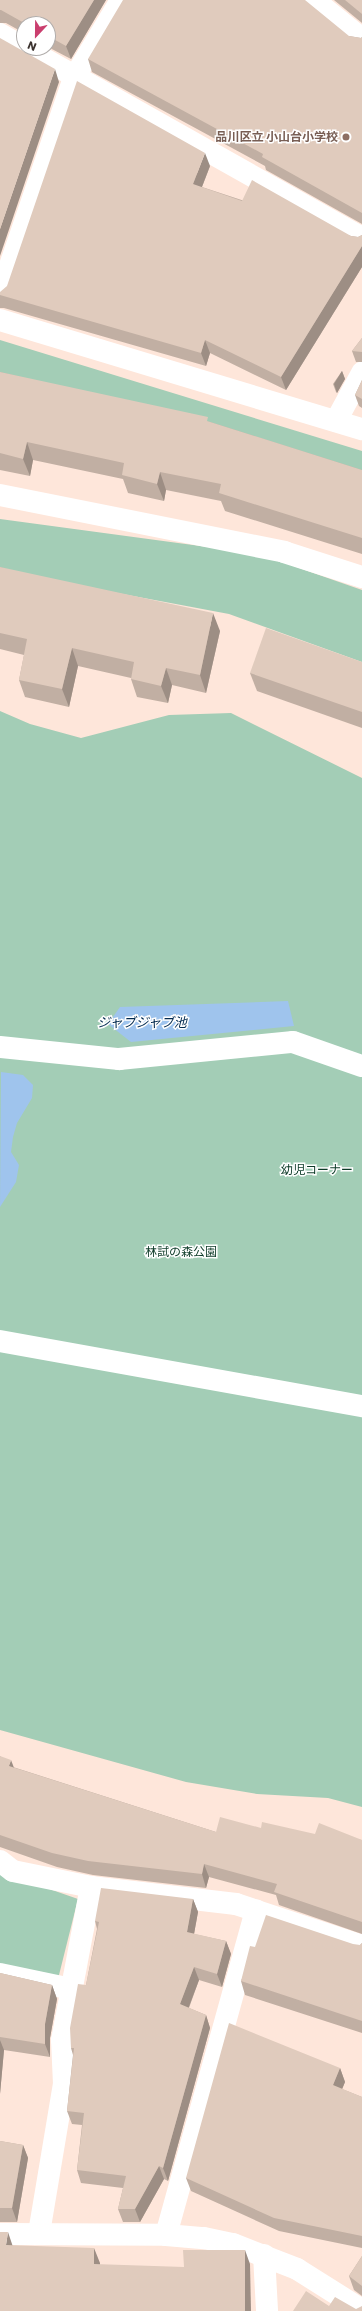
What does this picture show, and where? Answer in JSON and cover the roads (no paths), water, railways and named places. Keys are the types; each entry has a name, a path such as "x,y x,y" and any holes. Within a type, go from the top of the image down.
{"street":[{"path":"0,295 74,78 121,0"},
{"path":"314,0 362,39"},
{"path":"0,34 74,78 362,238"},
{"path":"0,320 362,429"},
{"path":"336,421 362,374"},
{"path":"0,495 284,552 362,576"},
{"path":"0,1047 119,1059 293,1042 362,1066"},
{"path":"0,1341 362,1406"},
{"path":"0,1861 13,1871 91,1887 236,1904 362,1946"},
{"path":"39,2233 64,2084 62,2040 91,1887"},
{"path":"166,2235 256,1910"},
{"path":"0,1974 71,1989"},
{"path":"0,2234 39,2233 166,2235 204,2238 264,2255 296,2269 362,2310"},
{"path":"264,2255 267,2311"}],"water":[{"name":"ジャブジャブ池","path":"288,1001 294,1026 131,1042 108,1024 120,1007"},
{"path":"1,1072 23,1075 33,1085 32,1098 17,1123 13,1137 11,1152 19,1165 16,1182 0,1207"}],"place":[{"name":"品川区立 小山台小学校","path":"346,137"}],"park label":[{"name":"幼児コーナー","path":"317,1170"},
{"name":"林試の森公園","path":"181,1252"}]}
